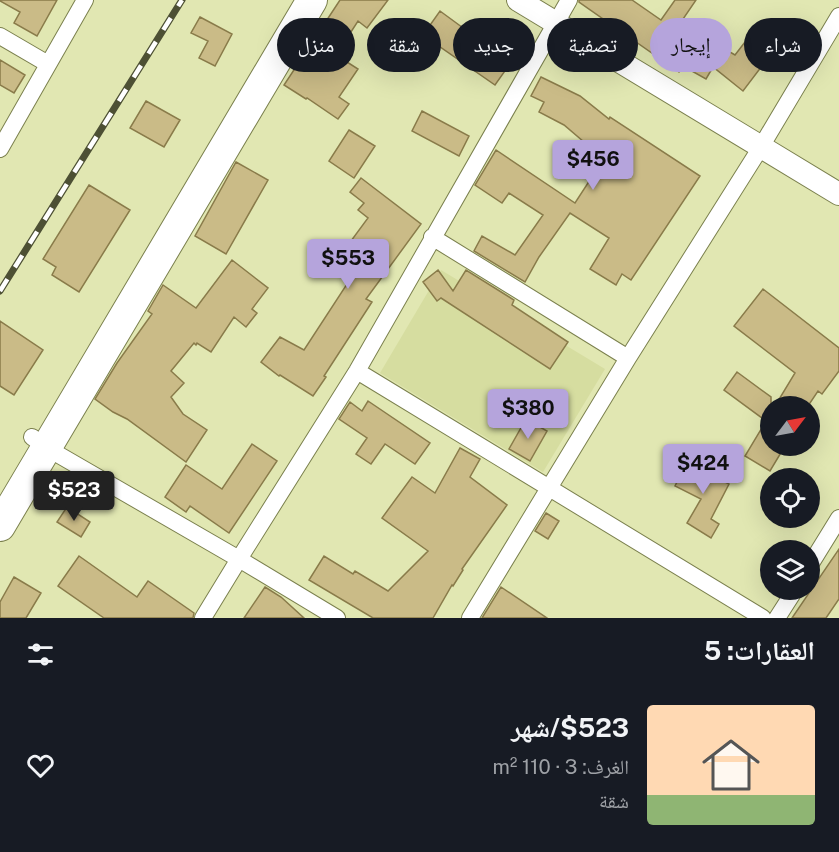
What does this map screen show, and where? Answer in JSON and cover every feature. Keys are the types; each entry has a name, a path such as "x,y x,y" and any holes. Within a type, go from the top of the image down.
{"highway":[{"path":"0,526 39,442 298,0"},
{"path":"0,488 39,442 312,0"}],"main road":[{"path":"518,0 548,18"},
{"path":"637,72 839,194"}],"street":[{"path":"0,149 84,0"},
{"path":"559,18 569,0"},
{"path":"470,618 628,358 761,147 839,16"},
{"path":"0,36 48,64"},
{"path":"203,618 357,371 547,39"},
{"path":"432,237 628,358"},
{"path":"357,371 763,618"},
{"path":"39,442 337,618"},
{"path":"820,549 839,518"},
{"path":"777,618 789,600"}],"shaded area":[{"path":"441,270 605,369 543,472 380,373"}],"building":[{"path":"0,0 57,0 37,36 14,23 20,12"},
{"path":"340,0 388,0 374,18 367,18 367,28 358,21 355,26 355,18 328,18"},
{"path":"579,0 632,0 658,18 650,18 650,52 638,43 638,18 602,18"},
{"path":"675,0 696,0 684,18 662,18"},
{"path":"440,11 453,21 453,56 441,48 441,18 435,18"},
{"path":"200,17 232,34 215,66 199,58 208,41 191,33"},
{"path":"744,43 744,72 757,72 743,91 719,72 732,72 732,53 735,55"},
{"path":"0,60 25,75 14,93 0,85"},
{"path":"355,67 358,69 339,97 349,104 338,119 284,85 293,72 355,72"},
{"path":"476,72 504,72 495,85"},
{"path":"694,72 710,72 706,79"},
{"path":"541,77 580,96 609,119 610,117 700,176 631,280 622,274 616,285 590,269 609,238 570,213 539,257 525,282 474,251 482,236 515,255 543,215 509,193 502,203 475,185 496,150 575,203 605,157 564,125 539,112 544,102 531,96"},
{"path":"146,101 180,120 164,147 130,128"},
{"path":"422,111 469,136 459,156 412,131"},
{"path":"349,130 375,146 354,178 329,161"},
{"path":"236,162 268,180 226,254 195,236"},
{"path":"361,178 421,224 366,299 372,302 313,396 279,376 261,362 280,337 304,350 351,278 334,264 368,218 358,210 364,203 350,192"},
{"path":"89,185 130,210 79,292 52,275 56,267 43,259"},
{"path":"232,260 268,288 252,309 257,313 246,327 234,317 211,352 194,343 171,371 184,383 171,397 183,414 207,430 186,462 95,399 152,314 148,311 163,285 196,308"},
{"path":"438,270 453,291 466,270 514,300 512,305 568,342 550,369 441,298 437,301 423,282"},
{"path":"763,289 839,348 839,371 822,394 818,391 815,396 781,396 795,373 734,326"},
{"path":"0,321 43,350 14,395 0,386"},
{"path":"737,372 770,396 760,396 760,417 724,390"},
{"path":"368,401 430,443 415,464 385,444 371,464 356,454 367,438 339,419 350,402 362,411"},
{"path":"526,419 547,431 530,461 509,449"},
{"path":"760,431 760,456 779,456 772,468 765,468 745,456"},
{"path":"252,444 277,461 229,533 190,506 186,512 165,497 186,465 222,489"},
{"path":"460,448 480,459 470,477 507,505 462,569 433,618 373,618 309,580 324,556 353,574 355,571 388,591 428,551 382,518 412,477 435,493"},
{"path":"689,459 711,470 709,474 729,484 711,519 719,524 711,538 687,523 701,499 675,486"},
{"path":"67,507 90,522 81,537 57,522"},
{"path":"546,513 559,521 548,539 535,531"},
{"path":"839,549 839,599 826,618 792,618 804,600 820,600 820,577"},
{"path":"79,556 137,597 148,581 194,613 193,618 104,618 58,586"},
{"path":"14,577 41,593 26,618 0,618 0,602"},
{"path":"265,587 281,597 304,618 244,618"},
{"path":"501,587 547,618 482,618"}],"railway":[{"path":"0,291 182,0"}]}
